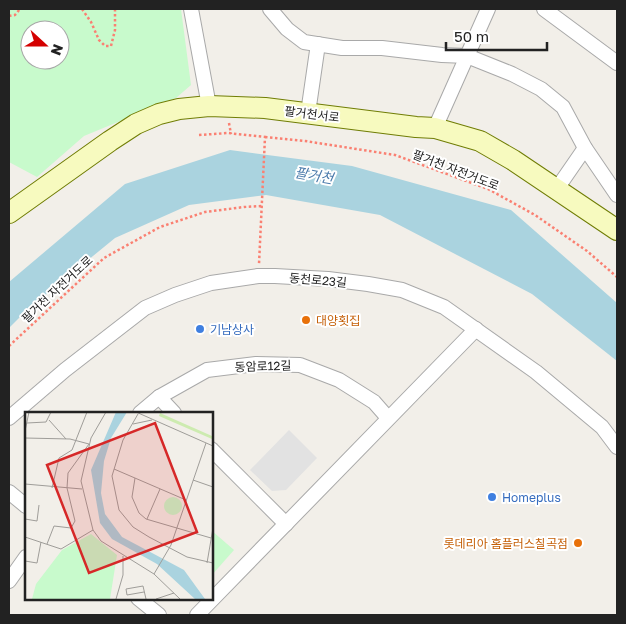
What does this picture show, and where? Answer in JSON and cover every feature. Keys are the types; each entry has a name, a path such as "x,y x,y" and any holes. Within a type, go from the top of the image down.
{"main road":[{"name":"팔거천서로","path":"13,206 136,124 159,114 208,106 265,108 435,128 480,142 513,160 617,230"}],"street":[{"path":"191,9 208,106"},
{"path":"270,9 287,29 304,42 342,48 382,48 467,56 512,74 541,89 563,107 584,148 617,195"},
{"path":"435,128 488,9"},
{"path":"544,9 617,63"},
{"path":"308,113 318,44"},
{"path":"556,190 584,148"},
{"name":"동천로23길","path":"9,418 65,370 145,308 175,295 211,283 258,276 368,284 402,290 444,306 536,372 602,427 617,447"},
{"path":"198,615 476,329"},
{"name":"동암로12길","path":"141,412 159,397 207,370 256,364 300,365 339,380 374,402 388,418"},
{"path":"159,397 173,412"},
{"path":"212,450 286,524"},
{"path":"9,492 25,505"},
{"path":"9,581 25,558"},
{"path":"139,599 159,615"}],"path":[{"path":"9,16 15,14 20,9"},
{"path":"82,9 91,22 99,40 105,46 111,46 116,30 115,9"},
{"name":"팔거천 자전거도로","path":"199,135 228,133 305,141 395,156 488,189 535,215 587,251 617,277"},
{"path":"258,276 264,137"},
{"name":"팔거천 자전거도로","path":"9,346 104,258 152,231 204,212 262,206"}],"green space":[{"path":"9,9 181,9 191,85 176,98 84,136 37,177 9,162"},
{"path":"212,531 234,550 212,575"}],"shaded area":[{"path":"289,430 317,458 286,490 272,491 250,470"}],"water":[{"name":"팔거천","path":"230,150 352,166 511,210 617,303 617,361 532,294 380,215 266,195 189,205 115,238 27,310 9,328 9,282 125,184"}],"place":[{"name":"대양횟집","path":"306,320"},
{"name":"기남상사","path":"200,329"},
{"name":"Homeplus","path":"492,497"},
{"name":"롯데리아 홈플러스칠곡점","path":"578,543"}]}
